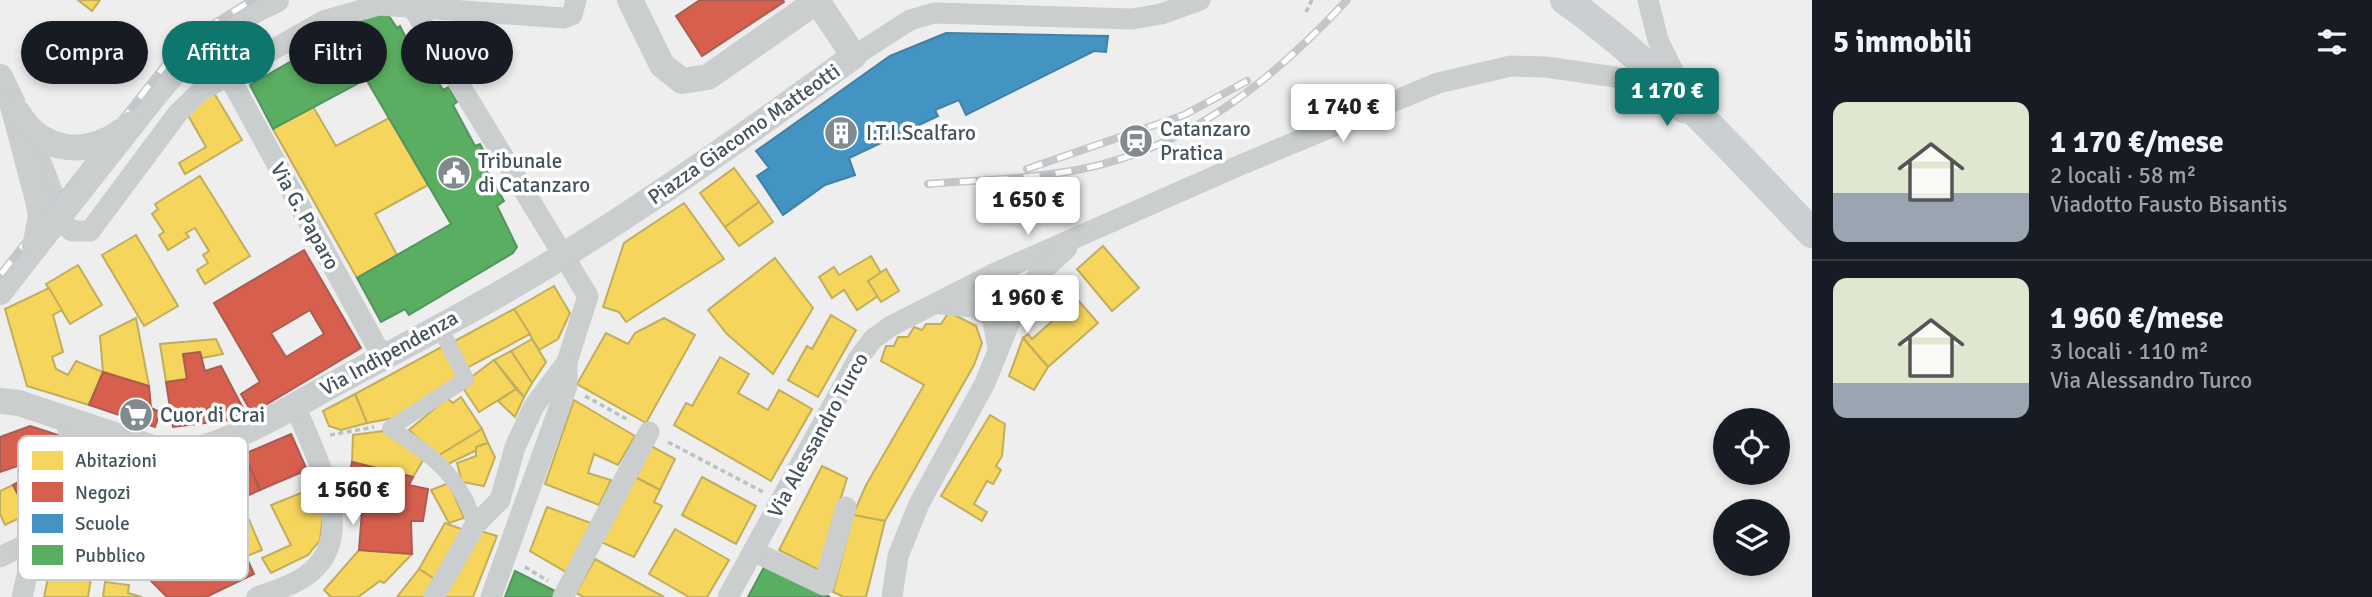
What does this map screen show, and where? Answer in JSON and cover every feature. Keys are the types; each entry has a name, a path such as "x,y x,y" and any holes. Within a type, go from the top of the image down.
{"main road":[{"path":"1565,0 1599,23 1688,101 1812,233"}],"street":[{"path":"4,286 195,49 236,20 276,0"},
{"path":"275,48 323,21 379,5 564,19 572,15 576,0"},
{"name":"Piazza Giacomo Matteotti","path":"564,256 690,173 854,56 811,2 708,77 690,82 674,77 662,65 630,0"},
{"path":"854,56 922,15 1132,19 1161,14 1200,0"},
{"path":"1647,0 1658,40 1688,101"},
{"path":"412,8 588,296 567,362 567,386 491,597"},
{"path":"0,65 17,100 65,225 72,231 81,233 90,231 178,113 212,84"},
{"name":"Via Alessandro Turco","path":"728,597 845,383 873,339 891,326 940,304 993,274 1250,161 1438,83 1511,66 1546,67 1615,77 1658,97 1735,152"},
{"path":"0,78 12,102 38,137 61,147 99,145 132,124"},
{"name":"Via G. Paparo","path":"232,84 383,358"},
{"path":"12,102 41,216 35,247"},
{"path":"892,597 898,556 919,504 985,383 1017,304 1039,274 1079,237"},
{"name":"Via Indipendenza","path":"232,436 383,358 564,256"},
{"path":"998,348 987,290 993,274 1008,284 1017,304"},
{"path":"940,304 972,307 991,316"},
{"path":"439,326 466,379 390,428 426,451 455,478 475,525"},
{"path":"434,597 475,525 499,500 515,447 534,406 567,362"},
{"path":"0,380 13,408"},
{"path":"257,597 285,586 315,569 330,548 334,508 295,405"},
{"name":"Via Indipendenza","path":"13,408 65,418 118,436"},
{"path":"65,418 70,436"},
{"path":"565,594 649,432"},
{"path":"753,551 824,585 846,507"},
{"name":"Via Indipendenza","path":"0,557 18,548"}],"path":[{"path":"1306,12 1312,0"},
{"path":"567,386 780,501"},
{"path":"309,440 373,427 390,428"},
{"path":"505,556 565,594"}],"building: Abitazioni":[{"path":"78,0 100,0 92,11"},
{"path":"214,93 242,140 185,174 179,163 206,147 185,110"},
{"path":"312,105 336,146 389,118 428,185 375,214 397,255 357,278 273,129"},
{"path":"734,168 759,202 725,227 700,193"},
{"path":"200,176 250,256 205,284 197,270 208,263 203,255 209,251 195,228 186,233 189,237 168,250 159,235 164,232 152,214 158,209 155,204"},
{"path":"759,202 773,222 739,246 725,227"},
{"path":"684,203 724,259 626,322 619,312 603,307 624,243"},
{"path":"136,235 178,306 144,326 102,255"},
{"path":"1103,246 1139,288 1112,311 1077,269"},
{"path":"871,256 881,273 868,281 878,296 857,310 844,290 832,298 819,277 834,267 839,275"},
{"path":"775,258 813,308 773,374 727,334 708,310"},
{"path":"78,265 102,305 70,324 46,284"},
{"path":"886,269 899,291 881,302 868,281"},
{"path":"554,286 570,313 558,339 539,350 514,309"},
{"path":"49,288 62,310 53,315 63,352 52,357 56,369 68,375 76,361 103,372 89,405 27,386 5,309"},
{"path":"1077,299 1098,323 1048,367 1023,338 1028,334 1032,339"},
{"path":"514,309 530,334 467,368 453,342"},
{"path":"949,312 976,326 982,343 974,365 885,521 853,515 866,485 924,385 881,361 886,346 894,346 898,337 908,337 914,327 922,330 926,324 941,324"},
{"path":"831,315 856,330 818,397 788,380 807,346 812,349"},
{"path":"136,318 149,386 103,372 100,336"},
{"path":"664,318 695,335 646,423 577,384 606,333 628,344 635,333"},
{"path":"1023,338 1048,367 1034,390 1009,376"},
{"path":"216,339 223,354 202,358 200,352 183,354 187,379 166,382 160,344"},
{"path":"532,339 546,362 532,383 511,351"},
{"path":"445,345 465,378 404,416 367,423 355,394"},
{"path":"511,351 532,383 524,397 494,360"},
{"path":"720,357 749,374 738,393 768,410 779,390 812,409 771,481 674,425 686,403 692,406"},
{"path":"494,360 516,389 479,412 461,385"},
{"path":"516,389 524,397 515,417 498,401"},
{"path":"355,394 367,423 341,430 329,426 323,411"},
{"path":"461,397 482,429 438,456 409,430 447,398 453,403"},
{"path":"574,400 635,436 618,465 594,454 588,473 611,480 599,505 545,484"},
{"path":"990,415 1005,424 1002,456 996,466 1001,470 993,484 987,481 974,504 987,512 982,521 941,496"},
{"path":"482,429 488,443 476,447 477,450 446,465 438,456"},
{"path":"383,431 426,455 413,477 352,462 353,435"},
{"path":"488,443 495,457 484,486 462,482 457,463 476,456 476,447"},
{"path":"651,446 675,459 660,490 635,477"},
{"path":"822,466 847,478 819,570 779,550"},
{"path":"635,477 660,490 654,502 662,506 634,557 599,541"},
{"path":"702,477 756,506 736,544 682,515"},
{"path":"449,483 464,518 449,523 431,490"},
{"path":"13,485 18,495 18,519 5,525 0,514 0,491"},
{"path":"316,487 324,508 320,540 308,555 271,573 262,558 291,545 271,505"},
{"path":"547,507 591,523 566,572 530,551"},
{"path":"853,515 885,521 866,597 844,597 833,592"},
{"path":"248,518 262,550 248,556"},
{"path":"445,523 464,530 436,580 419,569"},
{"path":"675,529 729,560 707,597 689,597 649,574"},
{"path":"477,530 497,536 473,597 442,597"},
{"path":"359,550 412,554 384,583 380,581 358,597 331,597 324,590"},
{"path":"595,559 664,597 584,597 576,593"},
{"path":"419,569 436,580 424,597 397,597"},
{"path":"48,580 91,580 88,597 44,597"},
{"path":"105,582 129,585 128,593 142,597 103,597"}],"building: Negozi":[{"path":"700,0 784,2 702,56 676,16"},
{"path":"304,250 361,348 252,413 241,394 260,382 214,303","holes":["310,310 324,334 286,357 271,333"]},
{"path":"200,352 205,371 221,366 245,412 229,420 173,427 166,382 187,379 183,354"},
{"path":"103,372 149,386 151,408 160,412 155,427 89,405"},
{"path":"30,426 58,436 18,436 18,466 0,472 0,437"},
{"path":"291,434 307,470 260,490 248,463 248,452"},
{"path":"352,462 413,477 409,485 428,489 423,521 411,521 412,554 359,550 364,485 350,472"},
{"path":"248,463 260,490 248,495"},
{"path":"18,482 18,495 13,485"},
{"path":"248,561 254,574 248,577"},
{"path":"150,580 241,580 206,597 167,597"}],"building: Scuole":[{"name":"I.T.I.Scalfaro","path":"946,33 1108,36 1106,52 1094,51 966,115 959,100 935,110 938,116 849,158 855,175 825,185 783,215 757,176 769,168 756,151 890,56"}],"building: Pubblico":[{"name":"Tribunale di Catanzaro","path":"380,10 387,13 397,28 400,26 401,84 440,84 443,90 449,87 457,102 453,105 475,146 480,144 487,157 481,161 504,201 497,206 517,247 513,253 409,315 405,309 381,322 357,278 451,224 369,84 387,84 387,21 361,21"},
{"name":"Tribunale di Catanzaro","path":"289,62 289,84 357,84 273,129 250,85 275,84 275,71"},
{"path":"764,567 830,597 748,597"},
{"path":"515,571 557,592 554,597 505,597"}],"railway":[{"path":"1,274 166,64 188,40 252,0"},
{"path":"928,184 1025,177 1082,169 1121,159 1159,144 1194,127 1260,82 1290,57 1347,0"},
{"path":"1027,169 1184,115 1247,81"}],"place":[{"name":"I.T.I.Scalfaro","path":"841,133"},
{"name":"Catanzaro Pratica","path":"1136,141"},
{"name":"Tribunale di Catanzaro","path":"454,173"},
{"name":"Cuor di Crai","path":"136,415"}]}
